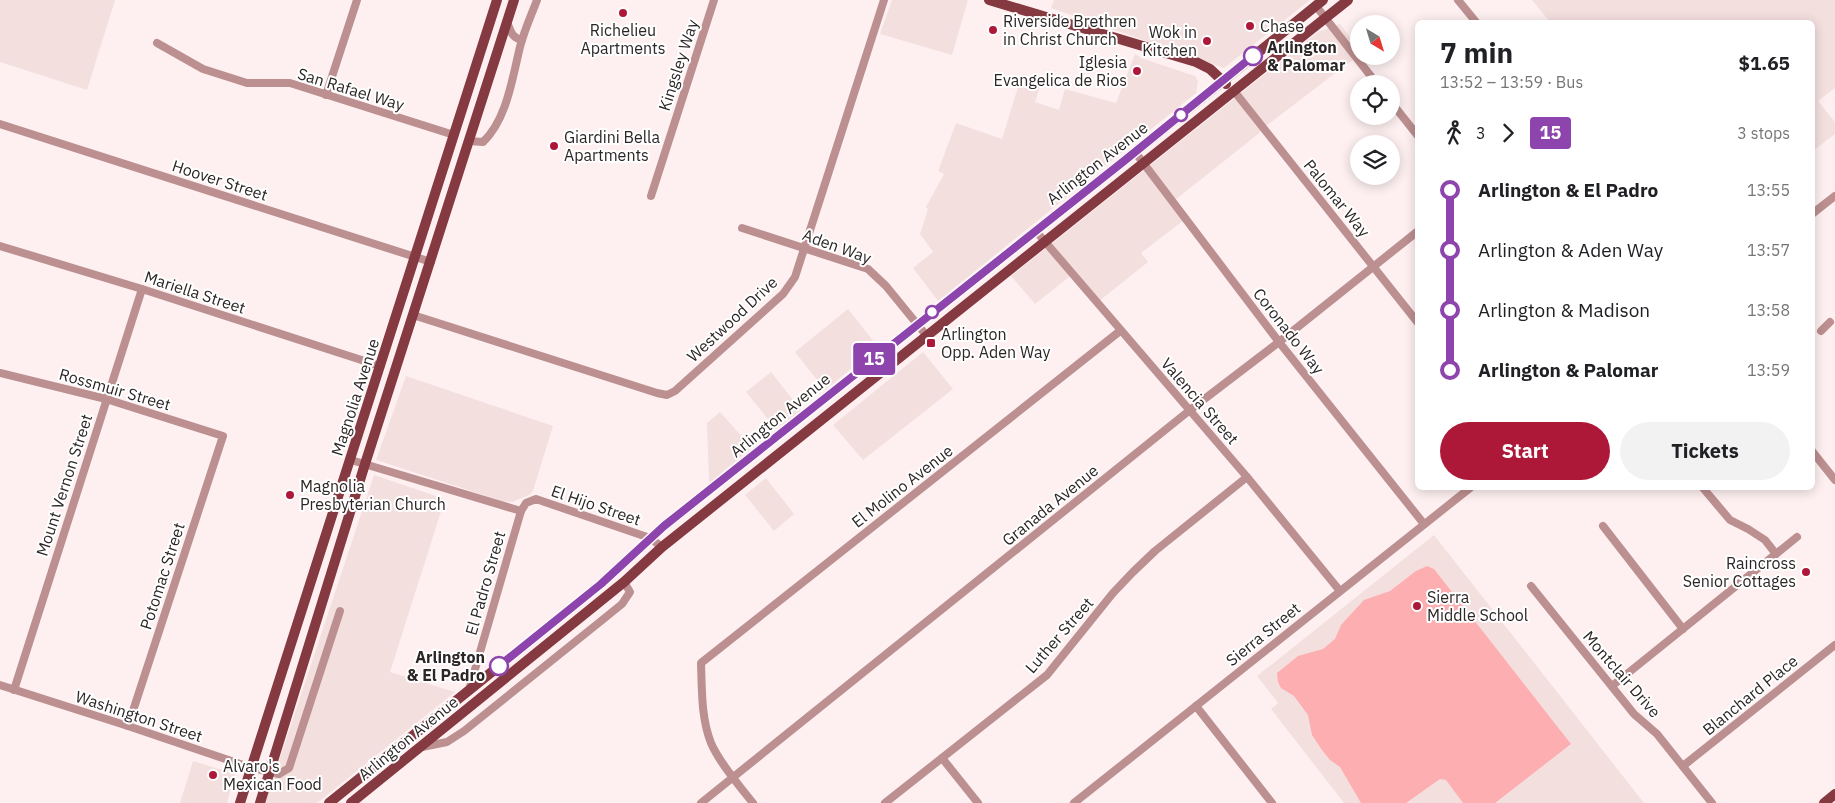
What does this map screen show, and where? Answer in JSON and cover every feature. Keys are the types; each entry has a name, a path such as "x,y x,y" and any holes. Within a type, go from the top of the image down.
{"main road":[{"name":"Magnolia Avenue","path":"240,803 497,0"},
{"name":"Magnolia Avenue","path":"260,803 514,0"},
{"path":"989,0 1196,62 1210,69 1234,91"},
{"name":"Arlington Avenue","path":"351,803 508,678 624,582 662,547 1348,0"},
{"name":"Arlington Avenue","path":"329,803 601,584 650,538 1320,3"},
{"path":"1824,803 1835,794"}],"street":[{"path":"326,95 357,0"},
{"path":"469,141 483,142 493,132 515,72 522,40 537,0"},
{"name":"Kingsley Way","path":"651,196 714,0"},
{"name":"Westwood Drive","path":"413,315 667,395 675,391 783,294 795,277 884,0"},
{"path":"1458,0 1474,20"},
{"path":"1320,3 1326,18 1370,75"},
{"path":"507,22 512,36 522,40"},
{"name":"San Rafael Way","path":"157,43 203,69 247,83 290,83 454,135"},
{"name":"Palomar Way","path":"1234,91 1415,319"},
{"path":"1400,113 1415,132"},
{"name":"Hoover Street","path":"0,124 431,262"},
{"name":"Coronado Way","path":"1135,152 1279,342 1424,524"},
{"path":"1815,212 1835,196"},
{"name":"Aden Way","path":"742,228 868,269 886,286 926,335"},
{"name":"Valencia Street","path":"1036,230 1120,331 1247,477 1340,591"},
{"name":"Granada Avenue","path":"701,803 1190,410 1415,233"},
{"name":"Mariella Street","path":"0,246 142,289 380,366"},
{"name":"Mount Vernon Street","path":"14,690 142,289"},
{"path":"1821,331 1830,322"},
{"name":"El Molino Avenue","path":"732,777 711,743 702,707 701,663 1120,331"},
{"name":"Rossmuir Street","path":"0,372 106,399 223,436"},
{"name":"Potomac Street","path":"128,726 223,436"},
{"path":"1815,455 1835,480"},
{"path":"350,460 520,512"},
{"name":"Luther Street","path":"885,803 1047,675 1113,593 1133,572 1247,477"},
{"name":"Sierra Street","path":"1074,803 1467,490"},
{"path":"1705,490 1730,520 1765,540 1776,554"},
{"name":"El Hijo Street","path":"520,512 526,503 536,500 650,538 662,547"},
{"name":"El Padro Street","path":"468,690 520,512"},
{"path":"1603,526 1683,629"},
{"path":"1612,686 1797,537"},
{"path":"422,747 447,742 464,731 622,604 630,592 624,582"},
{"name":"Montclair Drive","path":"1531,586 1634,714 1657,734 1712,803"},
{"path":"269,772 279,774 289,768 340,611"},
{"name":"Blanchard Place","path":"1683,766 1835,645"},
{"path":"508,678 517,689"},
{"name":"Washington Street","path":"0,685 269,772"},
{"path":"1196,706 1272,803"},
{"path":"942,758 978,803"},
{"path":"732,777 753,803"}],"shaded area":[{"path":"0,0 115,0 87,90 0,62"},
{"path":"892,0 968,0 952,55 880,34"},
{"path":"1054,0 1310,0 1224,68 1051,8"},
{"path":"1532,0 1835,0 1835,88 1818,101 1835,122 1835,134 1815,149 1815,20 1548,20"},
{"path":"1340,24 1350,37 1350,62 1266,126 1175,200 1188,217 1141,253 1148,262 1098,302 1073,274 1035,304 1011,276 1318,32"},
{"path":"1135,54 1141,58 1195,76 1198,81 1196,93 938,301 913,268 933,252 920,234 928,209 926,207 944,174 938,171 956,123 1002,139 1022,74 1042,81 1035,102 1059,110 1065,89 1116,103"},
{"path":"848,309 878,347 825,390 795,352"},
{"path":"923,352 953,389 863,460 833,425"},
{"path":"771,372 801,410 776,429 746,392"},
{"path":"406,376 553,426 533,491 529,495 512,502 502,501 376,460"},
{"path":"720,412 752,448 709,483 707,423"},
{"path":"374,475 445,499 390,672 455,692 317,803 265,803"},
{"path":"766,478 794,514 774,531 745,495"},
{"name":"Sierra Middle School","path":"1434,535 1644,803 1344,803 1271,709 1278,703 1257,676"},
{"name":"Sierra Middle School","path":"1427,566 1434,569 1571,744 1495,803 1463,803 1446,780 1440,779 1406,803 1361,803 1340,767 1330,760 1312,735 1308,715 1294,696 1281,688 1278,682 1277,673 1298,656 1323,649 1335,639 1341,625 1364,600 1390,591 1416,571"},
{"path":"193,761 235,774 227,803 180,803"}],"bus line":[{"name":"15","path":"499,666 601,584 664,526 1124,161 1253,56"}],"place":[{"name":"Richelieu Apartments","path":"623,13"},
{"name":"Chase","path":"1250,26"},
{"name":"Riverside Brethren in Christ Church","path":"993,30"},
{"name":"Wok in Kitchen","path":"1207,41"},
{"name":"Arlington & Palomar","path":"1253,56"},
{"name":"Iglesia Evangelica de Rios","path":"1137,71"},
{"name":"Giardini Bella Apartments","path":"554,146"},
{"name":"Arlington Opp. Aden Way","path":"931,343"},
{"name":"Magnolia Presbyterian Church","path":"290,495"},
{"name":"Raincross Senior Cottages","path":"1806,572"},
{"name":"Sierra Middle School","path":"1417,606"},
{"name":"Arlington & El Padro","path":"499,666"},
{"name":"Alvaro's Mexican Food","path":"213,775"}]}
